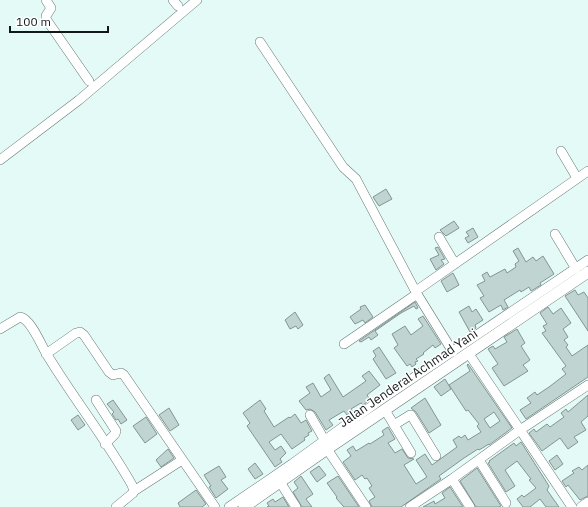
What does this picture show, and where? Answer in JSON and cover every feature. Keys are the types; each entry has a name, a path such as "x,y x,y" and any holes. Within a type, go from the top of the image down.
{"main road":[{"name":"Jalan Jenderal Achmad Yani","path":"244,507 280,482 326,445 385,410 588,272"}],"street":[{"path":"46,0 51,8 46,16 46,19 89,80"},
{"path":"0,160 79,100 197,0"},
{"path":"260,42 343,167 356,179 417,293 453,352"},
{"path":"561,150 577,178"},
{"path":"344,344 588,171"},
{"path":"555,234 576,269"},
{"path":"439,237 455,264"},
{"path":"229,507 326,445 376,404 588,260"},
{"path":"0,329 20,317 23,317 32,327 46,354 130,480 134,491"},
{"path":"46,354 76,333 80,332 84,335 109,372 113,375 121,373 124,375 215,507"},
{"path":"469,354 572,507"},
{"path":"410,507 520,430 588,386"},
{"path":"96,400 116,431 105,444"},
{"path":"385,410 411,453"},
{"path":"394,425 410,414 436,456"},
{"path":"310,415 326,445 366,507"},
{"path":"116,507 134,491 182,460"},
{"path":"479,460 506,503"},
{"path":"452,479 470,507"},
{"path":"280,482 296,507"},
{"path":"581,507 588,502"}],"building":[{"path":"386,189 392,199 379,206 373,197"},
{"path":"454,221 459,228 446,236 440,230"},
{"path":"473,228 478,237 468,243 465,238 469,236 466,232"},
{"path":"438,247 445,259 441,260 444,264 436,270 430,259 439,255 435,248"},
{"path":"518,248 526,262 533,257 536,261 543,256 554,274 531,291 529,287 521,292 520,290 504,300 508,307 503,310 501,305 489,312 480,298 484,296 477,285 485,281 482,275 487,272 490,277 505,269 507,273 516,267 515,264 519,261 513,251"},
{"path":"453,273 459,285 447,292 441,281"},
{"path":"575,290 578,295 584,292 588,298 588,331 565,296"},
{"path":"415,302 418,308 416,309 414,306 401,313 375,331 378,335 371,340 369,337 361,342 359,341"},
{"path":"365,305 373,317 365,323 363,320 355,324 350,317 361,309 360,307"},
{"path":"469,306 472,312 476,309 483,320 475,325 476,328 470,332 459,312"},
{"path":"548,307 553,314 561,308 571,323 563,329 568,337 564,340 568,345 566,347 572,356 588,345 588,377 526,419 520,410 531,403 527,398 535,392 537,395 566,374 562,369 566,366 542,333 546,331 543,326 547,324 540,313"},
{"path":"295,312 303,325 298,329 296,326 290,329 285,320"},
{"path":"423,316 441,344 435,348 433,345 423,353 424,354 416,359 418,361 415,362 416,364 412,367 410,364 407,366 394,348 398,345 392,334 405,326 411,335 423,326 418,319"},
{"path":"517,329 525,343 521,346 530,360 523,365 528,371 504,386 492,368 498,364 488,349 493,346 495,349 507,342 504,337"},
{"path":"379,347 396,373 386,379 373,359 376,356 373,351"},
{"path":"468,364 512,428 489,445 479,450 478,449 464,458 439,476 441,479 401,507 372,507 369,501 375,497 369,488 372,486 367,478 365,479 362,475 355,480 343,462 351,456 347,450 353,446 356,451 369,443 370,444 384,435 382,431 388,427 395,439 388,443 395,453 402,449 408,458 414,459 404,465 416,484 427,477 416,460 425,454 432,465 457,447 453,440 459,436 461,438 465,435 468,440 481,432 477,426 479,424 468,410 466,411 449,385 470,371 467,365","holes":["494,412 500,421 490,428 484,419"]},
{"path":"369,371 380,385 367,395 370,400 363,405 361,403 351,409 352,411 347,415 344,411 329,420 333,425 326,430 315,412 310,409 306,410 299,401 310,393 306,387 313,383 321,397 331,390 324,378 329,374 343,397 366,381 362,376"},
{"path":"445,379 451,389 441,396 434,387"},
{"path":"588,395 588,416 581,422 586,430 574,437 578,442 568,449 560,438 542,451 529,433 534,429 536,432 547,424 550,427 564,417 561,413 566,409 568,412"},
{"path":"425,398 441,425 429,433 416,412 411,408"},
{"path":"113,400 127,420 121,424 118,419 116,420 112,414 114,412 107,404"},
{"path":"260,400 266,409 264,411 274,427 295,414 301,423 306,420 312,431 304,438 305,440 292,449 281,434 269,442 275,450 281,446 286,453 280,459 282,462 275,467 247,426 250,423 243,413"},
{"path":"169,408 179,425 170,431 159,415"},
{"path":"78,415 85,425 78,430 71,420"},
{"path":"146,417 157,434 145,443 133,426"},
{"path":"521,442 549,486 547,490 559,507 546,507 540,499 530,507 523,507 517,499 522,495 524,497 536,488 517,461 505,470 515,486 506,492 488,463 514,443 516,446"},
{"path":"168,449 174,458 161,467 156,460"},
{"path":"557,455 563,464 555,470 549,461"},
{"path":"255,463 263,474 255,479 248,469"},
{"path":"588,465 588,496 580,500 568,485 566,487 562,481 574,473 572,471 579,467 582,470"},
{"path":"219,466 226,477 221,480 228,489 216,498 204,475"},
{"path":"319,466 326,475 317,482 310,472"},
{"path":"477,468 501,506 476,507 460,481"},
{"path":"301,476 313,494 306,499 312,507 302,507 293,492 298,488 294,482"},
{"path":"338,476 359,507 344,507 336,498 337,497 327,483"},
{"path":"450,487 463,507 423,507 434,501 435,504 445,498 442,493"},
{"path":"196,490 206,504 202,507 180,507 178,503"},
{"path":"283,497 289,507 267,507 269,506 267,503 273,499 275,502"}]}
